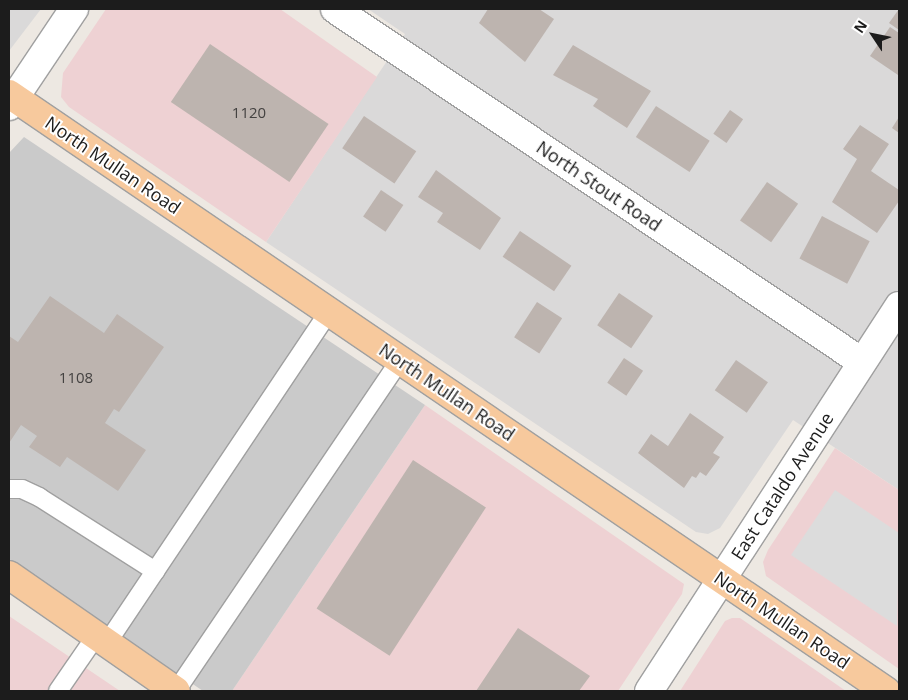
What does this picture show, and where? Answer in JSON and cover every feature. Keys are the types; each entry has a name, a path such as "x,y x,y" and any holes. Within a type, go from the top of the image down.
{"main road":[{"name":"North Mullan Road","path":"11,99 400,360 886,691"},
{"path":"9,574 176,691"}],"street":[{"path":"11,99 74,9"},
{"name":"North Stout Road","path":"335,9 862,362"},
{"name":"East Cataldo Avenue","path":"649,691 899,306"}],"lane":[{"path":"58,691 102,640 155,572 329,312"},
{"path":"176,691 400,360"},
{"path":"9,489 22,489 39,497 155,572"}],"shaded area":[{"path":"9,9 41,9 9,51"},
{"path":"106,9 280,9 377,77 266,242 69,107 61,97 63,73"},
{"path":"368,9 899,9 899,490 793,420 720,528 708,534 696,532 266,242 405,34"},
{"path":"24,137 425,405 232,691 203,691 9,559 9,153"},
{"path":"425,405 684,584 682,594 618,691 232,691"},
{"path":"835,448 899,490 899,669 766,576 763,562 768,550"},
{"path":"835,490 899,533 897,626 791,555"},
{"path":"9,616 120,691 9,691"},
{"path":"732,618 740,618 846,691 680,691 725,621"}],"building":[{"path":"488,9 539,9 554,19 525,62 479,23"},
{"path":"899,9 899,30 889,23"},
{"path":"890,27 899,33 898,75 870,56"},
{"path":"210,44 329,124 289,182 171,102"},
{"path":"573,45 651,91 627,128 593,106 598,99 553,75"},
{"path":"656,106 710,141 690,172 636,137"},
{"path":"730,110 743,119 726,143 713,134"},
{"path":"364,116 416,151 394,184 342,148"},
{"path":"899,117 899,133 892,128"},
{"path":"860,125 889,144 871,171 899,190 899,201 877,233 832,202 857,159 843,149"},
{"path":"436,170 501,218 480,250 437,222 443,213 418,197"},
{"path":"767,182 798,204 771,242 740,221"},
{"path":"381,190 403,205 385,232 363,217"},
{"path":"822,216 870,241 847,284 799,258"},
{"path":"520,231 571,266 554,291 503,257"},
{"path":"619,293 653,316 631,348 597,325"},
{"path":"50,296 104,333 117,314 164,347 119,412 114,409 105,423 146,450 118,491 67,457 60,467 29,447 37,436 21,425 9,443 9,336 18,342"},
{"path":"537,302 562,318 539,354 514,337"},
{"path":"624,358 643,371 626,396 607,383"},
{"path":"736,360 768,382 747,413 715,390"},
{"path":"690,413 724,437 713,453 720,457 706,476 700,472 696,478 692,476 684,488 638,453 651,434 668,446"},
{"path":"413,460 486,507 390,656 317,608"},
{"path":"518,628 590,676 579,691 476,691"}]}
